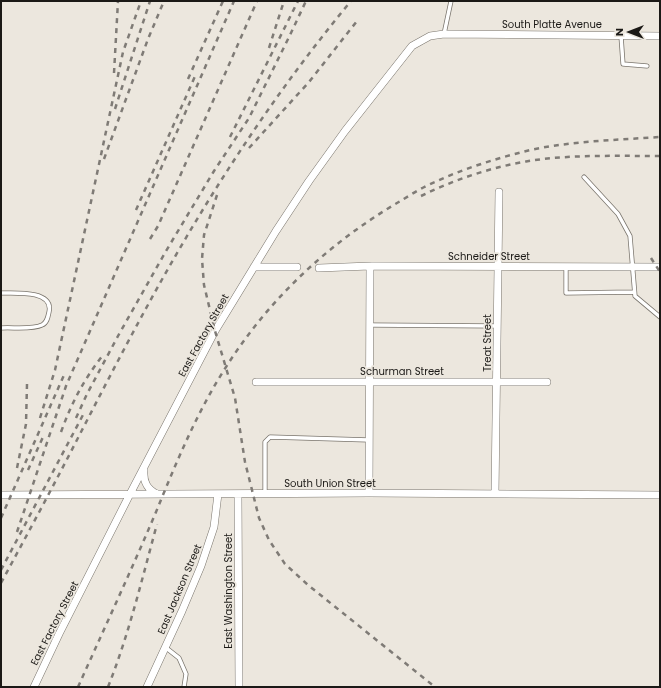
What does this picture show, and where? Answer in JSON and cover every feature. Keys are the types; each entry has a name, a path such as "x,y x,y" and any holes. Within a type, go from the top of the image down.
{"street":[{"name":"South Platte Avenue","path":"444,34 660,36"},
{"name":"East Factory Street","path":"34,687 59,634 130,494 215,331 276,230 345,131 412,46 430,36 444,34"},
{"name":"Treat Street","path":"496,494 497,266 499,192"},
{"path":"369,493 370,266"},
{"name":"Schneider Street","path":"319,268 370,266 660,267"},
{"path":"254,267 297,267"},
{"name":"Schurman Street","path":"256,382 547,382"},
{"path":"145,467 144,476 146,485 150,490 157,494"},
{"name":"South Union Street","path":"1,494 369,493 660,495"},
{"name":"East Jackson Street","path":"147,687 191,590 212,536 216,519 218,494"},
{"name":"East Washington Street","path":"238,494 239,687"}],"lane":[{"path":"444,34 451,1"},
{"path":"621,35 623,64 647,66"},
{"path":"584,176 618,214 630,236 635,296 660,317"},
{"path":"566,267 566,293 634,292"},
{"path":"1,293 41,296 48,302 50,308 48,319 44,324 35,327 1,328"},
{"path":"370,325 497,326"},
{"path":"265,494 265,442 270,436 369,440"},
{"path":"165,647 178,658 186,674 184,687"}],"railway":[{"path":"114,73 118,1"},
{"path":"40,418 55,370 123,52 141,1"},
{"path":"115,109 150,1"},
{"path":"104,159 148,39 164,1"},
{"path":"188,79 223,1"},
{"path":"17,532 66,386 234,1"},
{"path":"150,239 158,226 257,1"},
{"path":"269,48 284,1"},
{"path":"230,137 298,1"},
{"path":"76,418 118,336 166,251 214,171 249,118 306,1"},
{"path":"1,583 117,362 199,216 260,121 304,60 351,1"},
{"path":"249,148 309,82 357,21"},
{"path":"136,210 196,74"},
{"path":"78,687 137,556 179,456 215,384 261,318 302,275 347,236 372,219 420,189 458,172 506,156 546,147 595,141 660,137"},
{"path":"421,196 469,176 536,160 566,157 660,156"},
{"path":"217,195 204,235 202,259 204,285 215,331 235,398 245,462 259,518 269,540 285,564 308,585 435,687"},
{"path":"651,258 660,272"},
{"path":"61,432 69,411 79,392 103,355"},
{"path":"1,518 64,375"},
{"path":"17,468 26,424 27,384"},
{"path":"1,570 84,413"},
{"path":"28,470 43,437"},
{"path":"108,687 129,627 157,524"}]}
